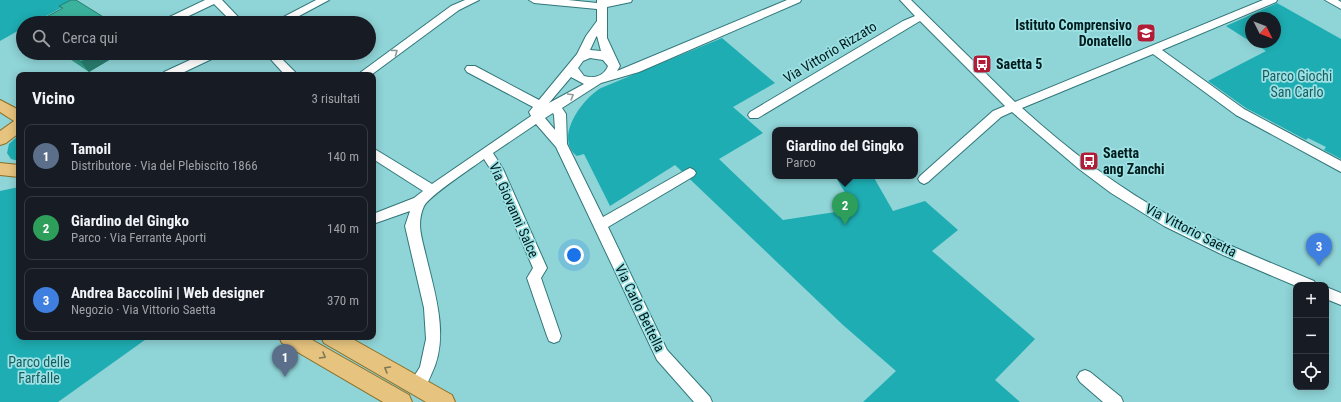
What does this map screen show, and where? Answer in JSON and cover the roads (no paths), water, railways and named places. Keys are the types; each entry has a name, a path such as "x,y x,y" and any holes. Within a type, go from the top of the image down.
{"main road":[{"path":"0,105 16,115"},
{"path":"0,139 16,127"},
{"path":"294,340 402,402"},
{"path":"336,340 445,402"}],"street":[{"path":"179,16 212,0"},
{"path":"216,0 232,16"},
{"path":"291,16 324,0"},
{"path":"367,72 455,8 474,0"},
{"path":"534,0 602,3 627,0"},
{"path":"572,68 575,75 583,80 601,80 618,76 796,0"},
{"name":"Via Vittorio Saetta","path":"905,0 1012,107 1100,178 1149,210 1210,242 1302,282"},
{"path":"924,179 997,114 1155,50 1272,0"},
{"path":"1330,0 1341,6"},
{"path":"376,218 419,202 432,190 541,111 601,80 612,72 614,66 602,38 602,3"},
{"name":"Via Vittorio Rizzato","path":"754,115 907,23 921,17"},
{"path":"541,111 575,62 582,56 591,36 602,20"},
{"path":"1155,50 1240,112 1341,167"},
{"path":"582,56 599,54 610,59 632,64 653,60"},
{"path":"174,72 199,60"},
{"path":"277,60 289,72"},
{"path":"471,69 541,111"},
{"name":"Via Carlo Bettella","path":"561,144 560,114 556,110 541,111 545,128 561,144 662,355 704,402"},
{"name":"Via Giovanni Salce","path":"485,153 490,157 496,169 540,268 534,278 554,336"},
{"path":"376,155 432,190"},
{"path":"600,226 690,173"},
{"path":"416,386 427,368 433,339 431,308 412,226 419,202"},
{"path":"1329,294 1341,299"},
{"path":"1085,377 1114,402"}],"place":[{"name":"Istituto Comprensivo Donatello","path":"1146,33"},
{"name":"Saetta 5","path":"982,64"},
{"name":"Saetta ang Zanchi","path":"1089,161"},
{"name":"Giardino del Gingko","path":"845,225"},
{"name":"Andrea Baccolini | Web designer","path":"1319,266"},
{"name":"Tamoil","path":"285,377"}],"park label":[{"name":"Parco Giochi San Carlo","path":"1297,84"},
{"name":"Parco delle Farfalle","path":"39,370"}]}
